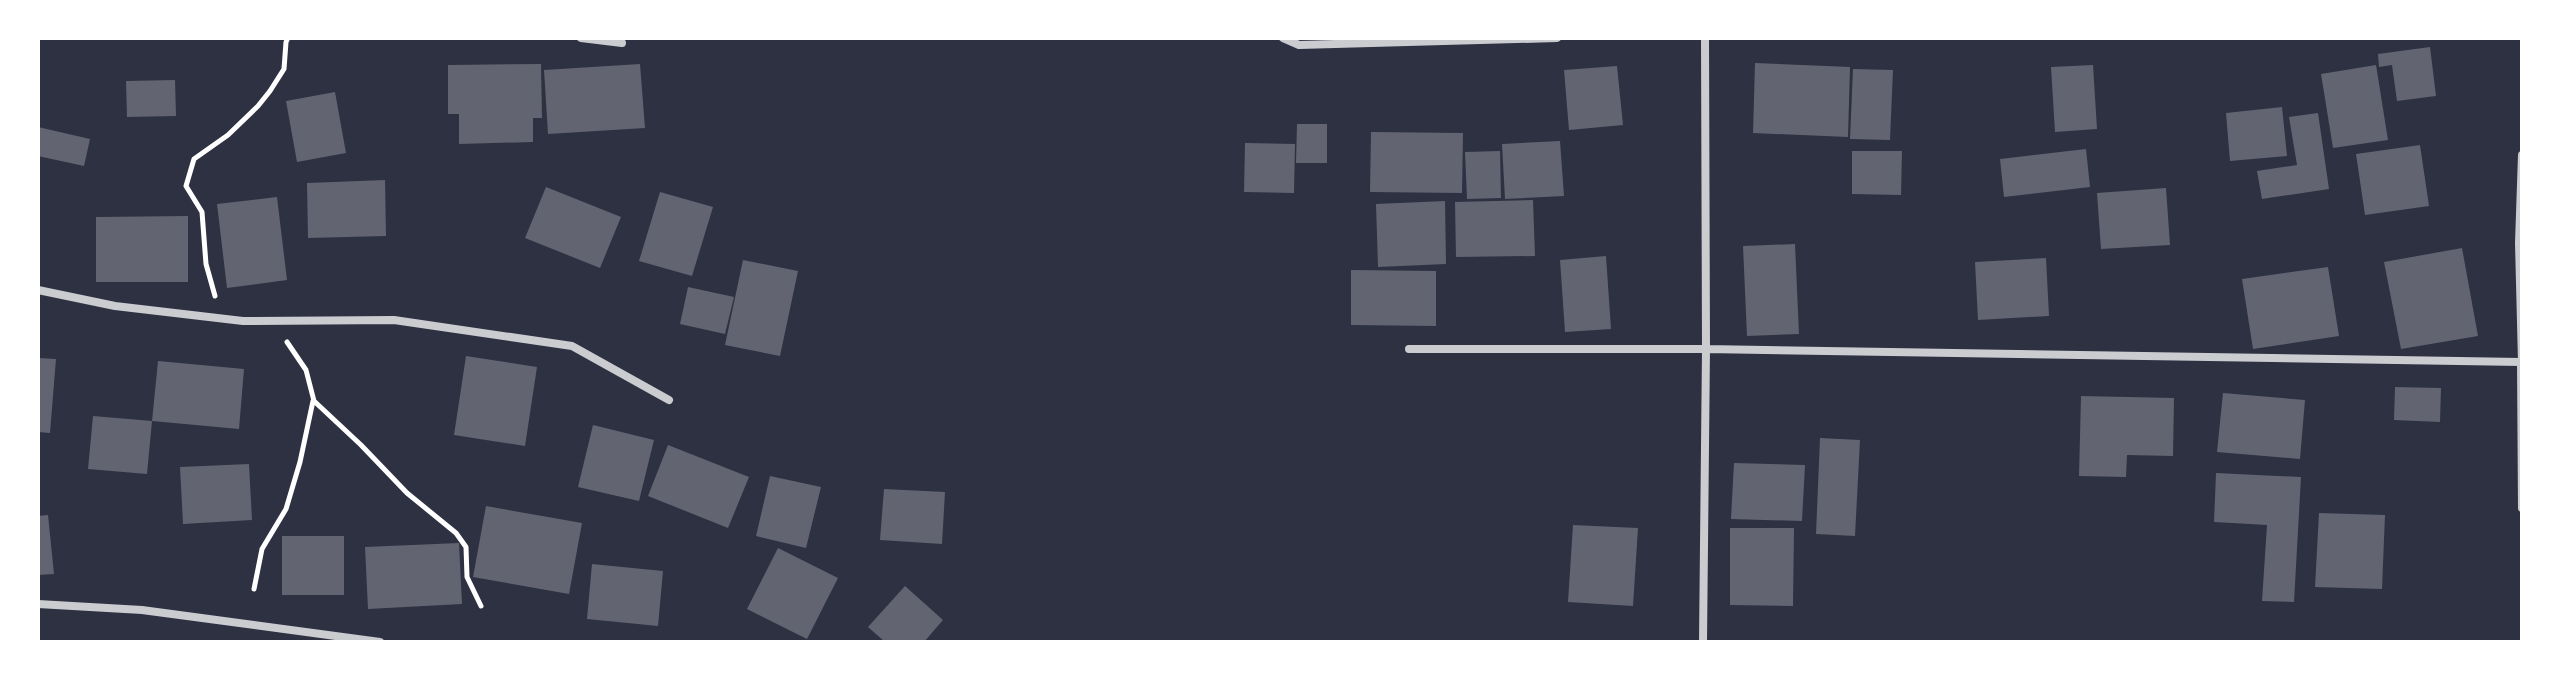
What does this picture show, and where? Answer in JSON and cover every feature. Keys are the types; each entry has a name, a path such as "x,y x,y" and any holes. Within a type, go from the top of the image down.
{"street":[{"path":"581,38 622,43"},
{"path":"1283,38 1299,45 1557,38"},
{"path":"1703,642 1705,38"},
{"path":"2522,155 2519,243 2522,508"},
{"path":"38,290 115,306 223,319 394,320 572,346 669,400"},
{"path":"1409,349 1706,349 2521,362"},
{"path":"38,604 142,610 380,642"}],"path":[{"path":"223,319 206,264 202,212 186,186 194,159 228,135 270,91 284,69 288,38"},
{"path":"254,589 262,549 286,509 314,401 306,370 273,321"},
{"path":"314,401 407,493 456,533 466,547 467,577 481,606"}],"building":[{"path":"2430,47 2436,96 2397,101 2392,65 2379,67 2378,54"},
{"path":"1755,63 1850,67 1848,137 1753,133"},
{"path":"541,64 542,118 533,118 533,142 459,144 459,114 448,114 448,65"},
{"path":"640,64 645,128 548,134 544,70"},
{"path":"2093,65 2097,129 2055,132 2051,67"},
{"path":"2376,65 2388,140 2333,148 2321,74"},
{"path":"1617,66 1623,125 1569,130 1564,70"},
{"path":"1853,69 1893,70 1890,140 1850,139"},
{"path":"175,80 176,116 127,117 126,81"},
{"path":"335,92 346,153 297,162 286,101"},
{"path":"2282,107 2287,156 2230,161 2226,113"},
{"path":"2318,113 2329,189 2262,199 2257,171 2297,165 2289,117"},
{"path":"1297,124 1327,124 1327,163 1296,163"},
{"path":"38,127 90,139 84,166 38,156"},
{"path":"1371,132 1463,133 1462,193 1370,192"},
{"path":"1560,141 1564,196 1505,199 1502,144"},
{"path":"1245,143 1295,144 1294,193 1244,192"},
{"path":"2420,145 2429,206 2365,215 2356,154"},
{"path":"2086,149 2090,187 2004,197 2000,159"},
{"path":"1500,151 1501,198 1467,199 1465,152"},
{"path":"1852,151 1902,151 1901,195 1852,194"},
{"path":"385,180 386,236 308,238 307,183"},
{"path":"546,187 621,217 600,268 525,238"},
{"path":"2166,188 2170,245 2101,249 2097,193"},
{"path":"660,192 713,207 692,276 639,261"},
{"path":"277,197 287,280 227,288 217,204"},
{"path":"1533,200 1535,256 1456,257 1455,202"},
{"path":"1445,201 1446,264 1378,267 1376,204"},
{"path":"188,216 188,282 96,282 96,217"},
{"path":"1795,244 1799,334 1747,336 1743,246"},
{"path":"2462,248 2478,336 2401,349 2384,262"},
{"path":"1606,256 1611,329 1565,332 1560,260"},
{"path":"2046,258 2049,316 1978,320 1975,262"},
{"path":"743,260 798,271 780,356 725,345"},
{"path":"2328,267 2339,336 2253,349 2242,279"},
{"path":"1351,270 1436,271 1436,326 1351,325"},
{"path":"688,287 734,297 725,334 680,324"},
{"path":"466,356 537,367 525,446 454,435"},
{"path":"38,358 56,359 50,433 38,432"},
{"path":"158,361 244,369 239,429 152,421"},
{"path":"2395,387 2441,388 2440,422 2394,420"},
{"path":"2223,393 2305,400 2300,459 2217,452"},
{"path":"2081,396 2174,398 2173,456 2127,455 2126,477 2079,476"},
{"path":"93,416 152,421 147,474 88,469"},
{"path":"593,425 654,440 639,501 578,487"},
{"path":"1820,438 1860,440 1855,536 1816,534"},
{"path":"668,445 749,477 728,528 648,496"},
{"path":"1734,463 1805,465 1802,521 1731,519"},
{"path":"249,464 252,520 183,524 180,467"},
{"path":"2216,473 2301,477 2294,602 2262,601 2267,525 2214,522"},
{"path":"770,476 821,487 806,548 756,536"},
{"path":"884,489 945,492 942,544 880,540"},
{"path":"486,506 582,523 569,594 473,577"},
{"path":"2319,513 2385,515 2382,589 2315,587"},
{"path":"48,515 54,574 38,575 38,516"},
{"path":"1573,525 1638,528 1633,606 1568,602"},
{"path":"1730,528 1794,528 1793,606 1730,605"},
{"path":"282,536 344,536 344,595 282,595"},
{"path":"459,543 462,604 368,609 365,547"},
{"path":"778,548 838,578 807,639 747,609"},
{"path":"592,564 663,571 658,626 587,619"},
{"path":"905,586 943,620 924,642 885,642 868,627"}]}
